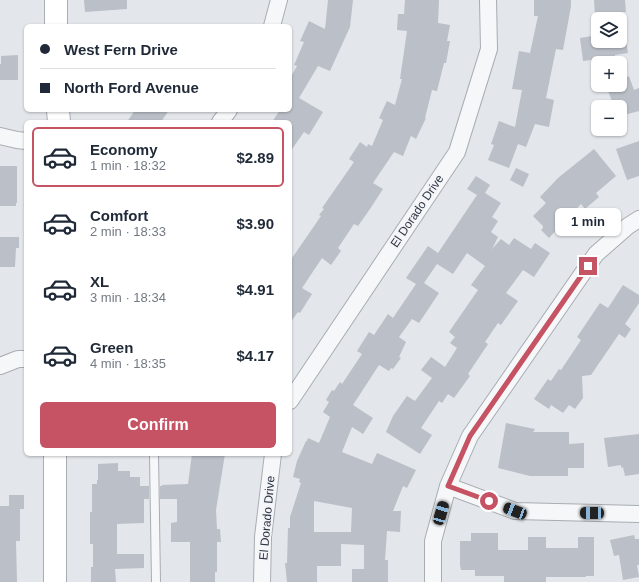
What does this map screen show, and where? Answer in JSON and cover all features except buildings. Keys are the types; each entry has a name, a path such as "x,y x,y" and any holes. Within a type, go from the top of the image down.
{"street":[{"path":"56,0 56,24"},
{"path":"273,24 279,0"},
{"name":"El Dorado Drive","path":"292,397 457,152 489,49 488,0"},
{"path":"0,136 24,141"},
{"path":"433,582 433,541 448,486 470,436 596,254 628,226 639,219"},
{"path":"0,366 18,358 24,359"},
{"path":"55,456 55,582"},
{"name":"El Dorado Drive","path":"262,582 263,537 273,456"},
{"path":"448,486 515,511 639,514"}],"lane":[{"path":"154,456 156,582"}],"route":[{"path":"489,501 448,486 470,436 588,266"}]}
